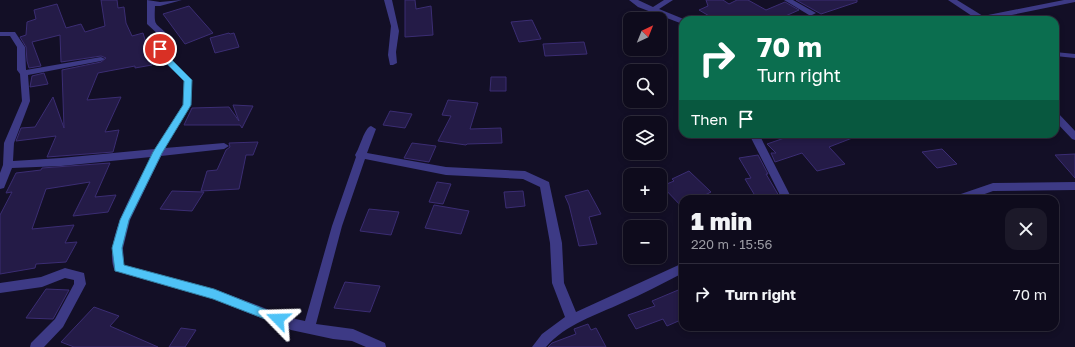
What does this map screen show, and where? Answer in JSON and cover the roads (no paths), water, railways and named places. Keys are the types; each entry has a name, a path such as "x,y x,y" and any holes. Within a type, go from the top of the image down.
{"street":[{"path":"178,0 160,4 151,2 149,22 165,36 165,41 160,49 163,56 188,80 187,105 158,152 124,220 117,248 119,268 214,294 291,324 333,333 352,335 380,347"},
{"path":"388,0 394,19 395,34 391,53 393,63"},
{"path":"633,0 653,10 679,20"},
{"path":"653,10 669,0"},
{"path":"788,0 812,13"},
{"path":"954,0 978,16"},
{"path":"997,16 1075,0"},
{"path":"0,34 12,34 21,47 21,70 24,73 26,101 9,143 8,166 0,185"},
{"path":"1059,54 1075,56"},
{"path":"24,73 101,59"},
{"path":"1059,119 1075,137"},
{"path":"309,328 337,226 360,155 371,129"},
{"path":"756,138 785,195"},
{"path":"8,166 224,146"},
{"path":"360,155 446,171 525,175 545,185 556,243 558,283 572,318"},
{"path":"969,195 993,186 1075,186"},
{"path":"538,347 548,334 572,318 618,299 679,270"},
{"path":"0,288 42,282 65,273 80,277 80,284 59,323 36,347"}]}
